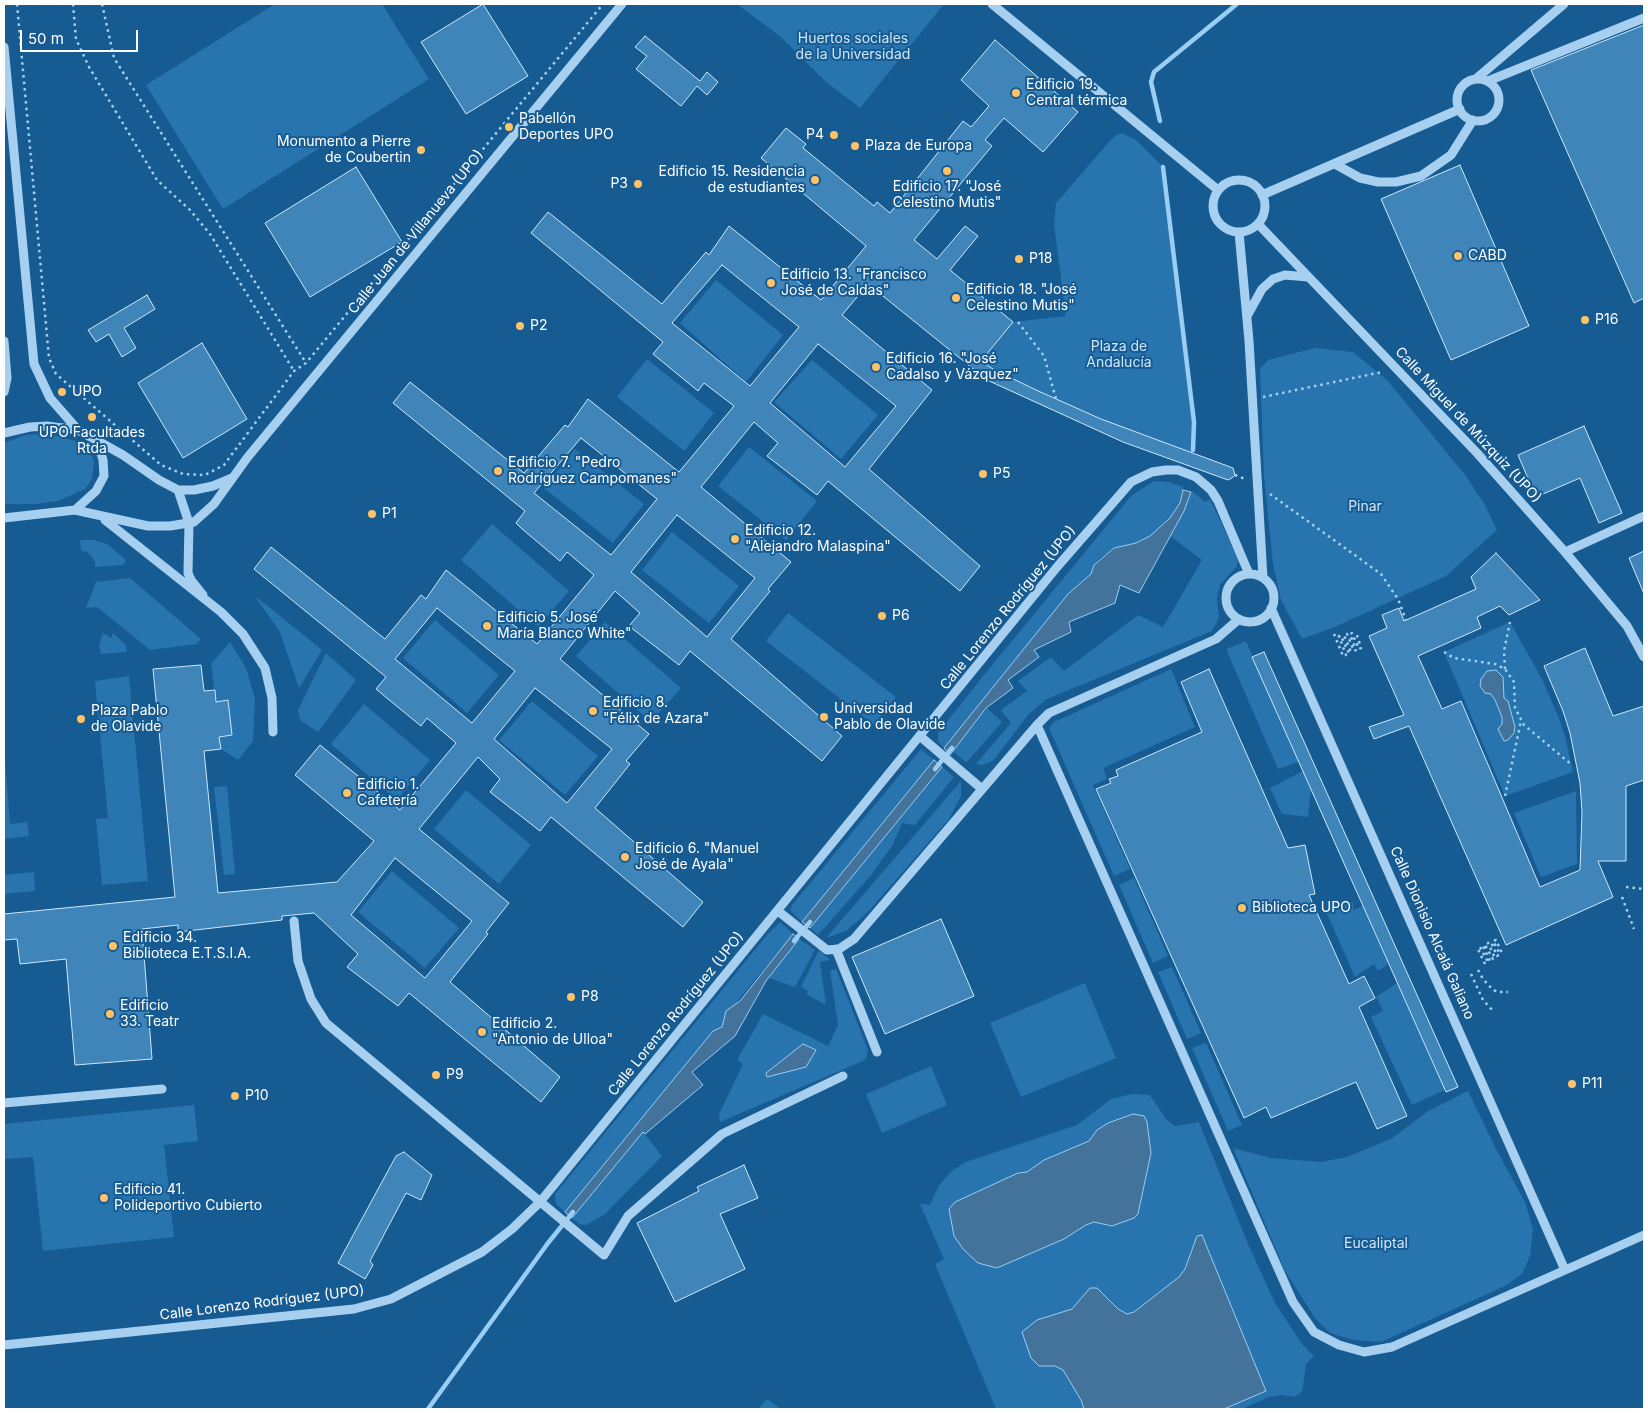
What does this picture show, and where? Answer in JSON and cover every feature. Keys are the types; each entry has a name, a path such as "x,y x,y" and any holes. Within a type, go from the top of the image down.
{"street":[{"name":"Calle Juan de Villanueva (UPO)","path":"189,523 194,522 214,504 232,478 622,4"},
{"path":"992,4 1218,190"},
{"path":"1477,78 1488,81 1499,94 1498,106 1495,112 1486,120 1473,120 1460,110 1458,96 1460,89 1464,84 1477,78 1564,4"},
{"path":"1488,81 1644,18"},
{"path":"4,47 34,364 50,398 78,430 98,443 123,454 159,480 178,490 194,490 213,486 232,478"},
{"path":"1262,194 1460,110"},
{"path":"1336,164 1360,178 1378,182 1396,182 1421,176 1451,155 1473,120"},
{"path":"1233,180 1250,182 1262,194 1264,211 1258,224 1249,230 1239,232 1224,228 1214,215 1212,206 1218,190 1233,180"},
{"name":"Calle Miguel de Múzquiz (UPO)","path":"1258,224 1477,453 1566,552 1627,626 1644,657"},
{"path":"1239,232 1263,578 1272,590 1274,598 1271,608 1263,618 1255,621 1239,619 1228,608 1227,593 1235,580 1249,574 1263,578"},
{"path":"1246,316 1262,289 1273,279 1292,275 1308,277"},
{"path":"4,341 4,392"},
{"path":"4,433 30,426 78,430"},
{"path":"75,510 96,491 104,476 103,460 98,443"},
{"name":"Calle Lorenzo Rodríguez (UPO)","path":"4,1345 354,1309 391,1299 482,1252 512,1229 540,1202 1057,568 1131,482 1152,472 1178,470 1196,478 1211,490 1218,501 1249,574"},
{"path":"178,490 189,523 188,573 191,580 211,605"},
{"path":"4,518 75,510 103,518 148,526 189,523"},
{"path":"1566,552 1644,516"},
{"path":"103,518 211,605 243,634 265,668 272,698 273,732"},
{"name":"Calle Dionisio Alcalá Galiano","path":"1271,608 1442,989 1565,1270"},
{"path":"778,911 827,950 836,949 854,939 1049,713 1216,639 1239,619"},
{"path":"1037,725 1293,1302 1314,1332 1340,1345 1364,1352 1392,1347 1644,1234"},
{"path":"921,737 982,789"},
{"path":"294,921 298,961 311,999 326,1023 604,1255 628,1216 722,1134 843,1076"},
{"path":"836,949 877,1052"},
{"path":"4,1103 162,1089"}],"path":[{"path":"17,4 49,358 56,374 160,465 183,474 204,475 224,465 294,371 306,362 603,4"},
{"path":"73,4 76,39 89,67 152,172 157,180 190,210 210,234 294,371"},
{"path":"102,4 114,58 306,362"},
{"path":"1018,322 1044,356 1056,399"},
{"path":"1252,399 1396,369"},
{"path":"1235,475 1248,481"},
{"path":"1265,490 1381,574 1398,599 1406,620"},
{"path":"1505,669 1504,651 1510,622"},
{"path":"1334,634 1343,656 1346,655 1339,636 1341,636 1349,653 1351,652 1344,635 1347,634 1354,651 1356,650 1350,634 1352,633 1359,649 1362,648 1356,632"},
{"path":"1444,652 1454,658 1496,664 1505,669 1514,682 1516,708 1527,728 1572,765"},
{"path":"1505,796 1522,719"},
{"path":"1626,888 1644,889"},
{"path":"1622,897 1634,929"},
{"path":"1485,964 1478,948 1480,947 1488,962 1490,961 1483,946 1485,945 1493,959 1495,958 1488,943 1490,942 1497,956 1500,954 1493,941 1496,940 1502,953"},
{"path":"1478,970 1486,984 1492,989 1497,992 1508,992"},
{"path":"1471,974 1479,992 1494,1012"}],"green space":[{"path":"275,4 382,4 429,79 223,209 146,85"},
{"name":"Huertos sociales de la Universidad","path":"737,4 944,4 860,108 825,81 782,38"},
{"name":"Plaza de Andalucía","path":"1122,133 1136,140 1163,167 1194,422 1192,454 1101,419 1036,390 993,369 982,361 1013,322 1066,316 1054,225 1056,203 1108,143 1115,136"},
{"path":"716,280 783,335 746,382 680,323"},
{"name":"Pinar","path":"1315,348 1353,352 1387,380 1466,476 1485,505 1497,530 1446,576 1337,626 1302,639 1281,600 1273,564 1264,476 1260,369 1268,360"},
{"path":"647,359 714,413 684,451 617,397"},
{"path":"812,360 878,415 841,459 774,402"},
{"path":"25,435 58,436 75,441 88,449 94,461 92,479 85,489 58,501 36,504 4,504 4,443"},
{"path":"749,447 817,501 786,540 718,486"},
{"path":"575,449 644,504 613,543 544,488"},
{"path":"1154,481 1169,482 1183,487 1180,503 1170,518 1150,536 1136,543 1114,548 1100,558 1094,565 1091,574 1068,594 944,748 938,741 938,733 1131,496"},
{"path":"1192,491 1205,502 1210,499 1238,559 1237,566 1220,585 1217,598 1219,618 1212,631 1047,699 1028,715 993,761 983,765 976,764 1011,723 1001,710 1027,691 1018,681 1051,657 1064,671 1138,615 1163,627 1202,560 1170,536 1184,511"},
{"path":"492,524 569,591 538,627 461,560"},
{"path":"672,532 739,586 709,623 642,570"},
{"path":"80,540 94,540 107,544 126,560 123,565 95,567 92,557 87,552 81,551"},
{"path":"130,578 201,639 197,644 150,650 97,607 86,608 96,582"},
{"path":"254,595 322,650 299,688 280,632"},
{"path":"788,613 896,697 874,725 766,641"},
{"path":"435,620 499,675 467,713 403,658"},
{"path":"605,622 681,688 651,722 576,656"},
{"path":"1510,622 1542,679 1558,716 1565,736 1573,772 1505,796 1444,652"},
{"path":"103,633 111,638 113,633 126,645 127,652 101,654 99,645"},
{"path":"1246,641 1299,762 1278,769 1226,649"},
{"path":"230,642 246,668 255,699 253,741 238,760 221,749 219,737 231,735 228,700 216,702 211,664"},
{"path":"326,653 356,680 318,732 300,720 298,710"},
{"path":"1171,669 1195,727 1103,768 1107,779 1093,785 1130,869 1114,876 1049,728 1054,722"},
{"path":"129,676 148,881 102,885 96,819 108,818 95,681"},
{"path":"532,701 598,756 565,795 499,740"},
{"path":"364,704 430,760 397,800 331,744"},
{"path":"987,708 1002,722 967,762 964,761 953,751"},
{"path":"4,747 10,824 27,822 29,836 4,839"},
{"path":"921,749 934,760 802,922 790,910 793,904"},
{"path":"942,767 954,777 915,825 902,823 892,846 871,875 818,935 810,928"},
{"path":"1303,771 1311,789 1308,817 1282,814 1270,788"},
{"path":"961,781 961,796 949,819 867,913 846,931 826,938"},
{"path":"227,786 235,874 224,875 214,787"},
{"path":"466,790 531,845 499,884 434,829"},
{"path":"1576,791 1577,864 1541,877 1514,813"},
{"path":"392,871 459,928 425,968 358,912"},
{"path":"34,872 35,891 4,894 4,875"},
{"path":"1134,878 1168,956 1153,963 1119,885"},
{"path":"1339,902 1353,902 1353,910 1363,906 1388,964 1378,971 1374,964 1355,977 1327,914"},
{"path":"780,922 793,934 739,999 722,1027 713,1031 565,1212 556,1204 555,1194 768,934"},
{"path":"799,939 815,950 795,987 769,978"},
{"path":"819,950 830,960 820,962 826,1005 806,994 808,991 801,987"},
{"path":"1172,967 1201,1033 1187,1039 1158,972"},
{"path":"836,969 868,1050 866,1058 863,1061 720,1122 719,1114 743,1064 737,1060 763,1014 828,1046 838,1025 830,971"},
{"path":"1085,983 1116,1058 1021,1097 990,1023"},
{"path":"1397,983 1445,1090 1412,1105 1371,1017 1383,1011 1376,997"},
{"path":"1206,1043 1242,1125 1228,1131 1192,1048"},
{"path":"931,1066 947,1105 882,1133 866,1094"},
{"name":"Eucaliptal","path":"1468,1091 1496,1149 1525,1202 1533,1229 1530,1256 1522,1274 1505,1286 1381,1342 1353,1340 1330,1333 1315,1318 1285,1271 1233,1148 1271,1158 1321,1162 1347,1157 1391,1139 1428,1111"},
{"path":"1132,1094 1150,1095 1166,1119 1175,1126 1199,1122 1248,1244 1275,1303 1302,1344 1314,1356 1306,1364 1302,1392 1294,1397 1282,1395 1269,1397 1242,1409 996,1409 935,1264 944,1259 920,1204 930,1205 939,1185 952,1171 966,1162 1077,1125 1111,1099"},
{"name":"Edificio 41. Polideportivo Cubierto","path":"194,1105 198,1141 164,1145 174,1237 43,1251 33,1157 5,1159 4,1124"},
{"path":"643,1132 662,1156 604,1215 586,1225 579,1224 572,1218"},
{"path":"767,1399 781,1409 758,1409"}],"shaded area":[{"path":"1183,490 1191,492 1184,511 1139,593 1120,585 1115,603 1069,622 1071,632 1034,650 1039,657 1008,680 1013,688 986,708 950,755 944,748 1068,594 1091,574 1094,565 1114,548 1136,543 1150,536 1170,518 1180,503"},
{"path":"1496,670 1503,677 1504,698 1508,701 1515,727 1514,733 1508,740 1504,741 1498,729 1502,724 1502,717 1495,700 1491,694 1485,693 1480,686 1481,679 1487,671"},
{"path":"934,760 942,767 810,928 802,922"},
{"path":"793,934 799,939 766,981 735,1036 692,1072 703,1085 645,1134 643,1132 572,1218 565,1212 713,1031 722,1027 726,1011 740,1001"},
{"path":"803,1044 816,1050 806,1067 767,1077 766,1073"},
{"path":"1133,1114 1144,1116 1147,1122 1151,1153 1138,1214 1134,1218 1112,1226 1094,1222 1064,1239 997,1268 978,1263 963,1249 954,1236 949,1209 955,1202 1018,1173 1027,1172 1044,1160 1089,1141 1097,1130 1108,1123"},
{"path":"1202,1235 1266,1391 1224,1409 1084,1409 1081,1400 1063,1370 1055,1366 1039,1366 1031,1358 1022,1332 1037,1320 1072,1309 1090,1288 1097,1288 1118,1309 1127,1314 1134,1312 1179,1277 1185,1269 1197,1236"}],"building":[{"path":"483,4 528,76 466,114 421,42"},
{"path":"1644,25 1644,298 1634,303 1531,70"},
{"path":"645,36 700,81 707,72 718,82 707,95 697,86 681,106 636,69 647,56 635,47"},
{"path":"995,40 1078,112 1043,152 1004,118 985,140 992,146 914,240 937,259 965,226 978,236 950,270 1013,322 981,361 1036,390 1101,419 1233,468 1235,475 1228,480 1123,442 987,380 868,284 842,315 932,390 869,469 980,566 960,591 828,481 817,495 767,456 778,443 754,422 701,487 791,562 768,589 770,591 731,639 842,736 822,761 690,651 679,665 629,626 640,613 615,591 560,659 649,734 626,761 630,764 595,808 703,902 683,927 551,817 540,831 490,792 500,779 478,757 419,829 509,903 486,932 488,934 450,982 560,1077 541,1102 409,993 398,1006 347,967 358,954 314,913 282,916 282,920 178,932 178,925 142,929 152,1059 75,1065 66,959 20,964 17,939 4,940 4,914 175,897 153,669 201,665 204,691 215,690 216,702 228,700 232,735 219,737 221,749 204,751 218,893 337,882 374,841 295,775 320,745 400,810 456,743 427,718 421,726 376,689 386,677 254,569 271,547 385,639 421,595 426,599 446,570 537,644 594,575 567,552 560,561 521,528 516,523 525,511 393,403 410,382 524,473 565,425 568,427 588,399 679,472 734,406 704,383 698,391 653,354 663,342 531,233 548,212 662,304 706,252 709,255 729,226 821,300 866,246 761,158 786,128 806,144 803,148 874,206 877,202 890,213 963,121 971,127 989,106 961,80","holes":["722,265 799,327 750,386 672,323","818,344 896,406 845,467 770,403","581,438 657,499 611,555 534,493","677,515 755,578 707,637 631,572","437,608 515,671 472,723 395,659","535,688 612,749 567,803 494,739","395,858 472,921 425,978 351,915"]},
{"path":"1460,165 1529,326 1451,360 1381,199"},
{"path":"356,167 402,242 310,297 265,223"},
{"path":"147,295 155,309 124,328 136,348 122,357 109,334 96,342 88,330"},
{"path":"202,343 247,419 183,458 138,383"},
{"path":"1584,426 1622,513 1599,523 1580,478 1536,497 1518,455"},
{"path":"1644,551 1644,594 1629,558"},
{"path":"1496,553 1540,600 1509,615 1500,606 1477,617 1481,628 1418,656 1442,709 1461,701 1540,887 1580,870 1582,812 1580,783 1570,733 1544,666 1585,648 1613,716 1644,706 1644,780 1626,786 1626,861 1598,861 1613,897 1506,945 1409,726 1374,739 1369,727 1404,715 1369,636 1387,628 1382,615 1399,608 1404,621 1476,589 1471,577"},
{"path":"1264,652 1458,1087 1446,1092 1252,657"},
{"path":"1209,669 1288,848 1305,845 1315,894 1309,895 1349,984 1364,976 1375,998 1359,1007 1407,1116 1377,1129 1356,1082 1271,1118 1266,1107 1244,1118 1096,789 1111,783 1109,779 1118,776 1116,770 1202,732 1181,682"},
{"path":"941,919 974,996 885,1034 852,957"},
{"path":"404,1152 432,1175 421,1200 406,1193 370,1261 373,1265 365,1279 338,1263 396,1156"},
{"path":"744,1165 758,1198 720,1214 745,1269 675,1302 637,1223 699,1191 697,1187"}],"waterway":[{"path":"1160,121 1151,82 1154,72 1237,4"},
{"path":"1163,167 1194,422 1193,450"},
{"path":"935,769 952,748"},
{"path":"794,941 810,922"},
{"path":"428,1409 548,1243 573,1212"}],"place":[{"name":"Edificio 19. Central térmica","path":"1016,93"},
{"name":"Pabellón Deportes UPO","path":"509,127"},
{"name":"P4","path":"834,135"},
{"name":"Plaza de Europa","path":"855,146"},
{"name":"Monumento a Pierre de Coubertin","path":"421,150"},
{"name":"Edificio 17. \"José Celestino Mutis\"","path":"947,171"},
{"name":"Edificio 15. Residencia de estudiantes","path":"815,180"},
{"name":"P3","path":"638,184"},
{"name":"CABD","path":"1458,256"},
{"name":"P18","path":"1019,259"},
{"name":"Edificio 13. \"Francisco José de Caldas\"","path":"771,283"},
{"name":"Edificio 18. \"José Celestino Mutis\"","path":"956,298"},
{"name":"P16","path":"1585,320"},
{"name":"P2","path":"520,326"},
{"name":"Edificio 16. \"José Cadalso y Vázquez\"","path":"876,367"},
{"name":"UPO","path":"62,392"},
{"name":"UPO Facultades Rtda","path":"92,417"},
{"name":"Edificio 7. \"Pedro Rodríguez Campomanes\"","path":"498,471"},
{"name":"P5","path":"983,474"},
{"name":"P1","path":"372,514"},
{"name":"Edificio 12. \"Alejandro Malaspina\"","path":"735,539"},
{"name":"P6","path":"882,616"},
{"name":"Edificio 5. José María Blanco White\"","path":"487,626"},
{"name":"Edificio 8. \"Félix de Azara\"","path":"593,711"},
{"name":"Universidad Pablo de Olavide","path":"824,717"},
{"name":"Plaza Pablo de Olavide","path":"81,719"},
{"name":"Edificio 1. Cafetería","path":"347,793"},
{"name":"Edificio 6. \"Manuel José de Ayala\"","path":"625,857"},
{"name":"Biblioteca UPO","path":"1242,908"},
{"name":"Edificio 34. Biblioteca E.T.S.I.A.","path":"113,946"},
{"name":"P8","path":"571,997"},
{"name":"Edificio 33. Teatr","path":"110,1014"},
{"name":"Edificio 2. \"Antonio de Ulloa\"","path":"482,1032"},
{"name":"P9","path":"436,1075"},
{"name":"P11","path":"1572,1084"},
{"name":"P10","path":"235,1096"},
{"name":"Edificio 41. Polideportivo Cubierto","path":"104,1198"}]}
